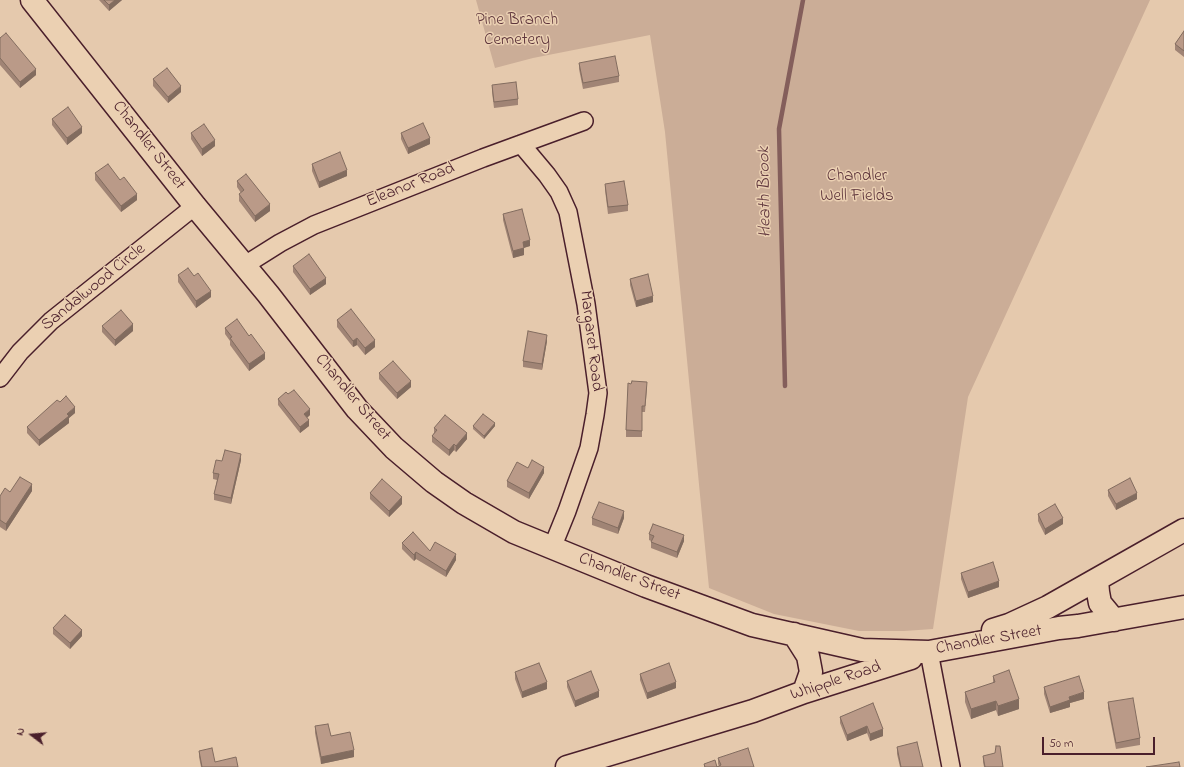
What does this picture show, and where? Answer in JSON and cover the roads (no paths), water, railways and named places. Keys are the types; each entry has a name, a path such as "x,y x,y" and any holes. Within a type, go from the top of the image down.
{"main road":[{"name":"Chandler Street","path":"32,0 195,206 245,265 357,409 394,448 434,482 464,503 514,532 646,586 752,625 862,650 929,652 1184,607"},
{"name":"Whipple Road","path":"567,767 753,710 1009,625 1048,607 1184,530"},
{"path":"1097,580 1100,603 1114,620"},
{"path":"794,634 808,656 811,672 804,692"}],"street":[{"name":"Eleanor Road","path":"245,265 280,243 314,225 455,168 584,121"},
{"name":"Margaret Road","path":"521,144 559,192 568,212 586,304 598,393 589,448 567,511 552,548"},
{"name":"Sandalwood Circle","path":"0,378 20,352 51,321 195,206"},
{"path":"929,652 951,767"}],"waterway":[{"name":"Heath Brook","path":"785,386 779,129 803,0"}],"park label":[{"name":"Pine Branch Cemetery","path":"517,31"},
{"name":"Chandler Well Fields","path":"857,187"}]}
